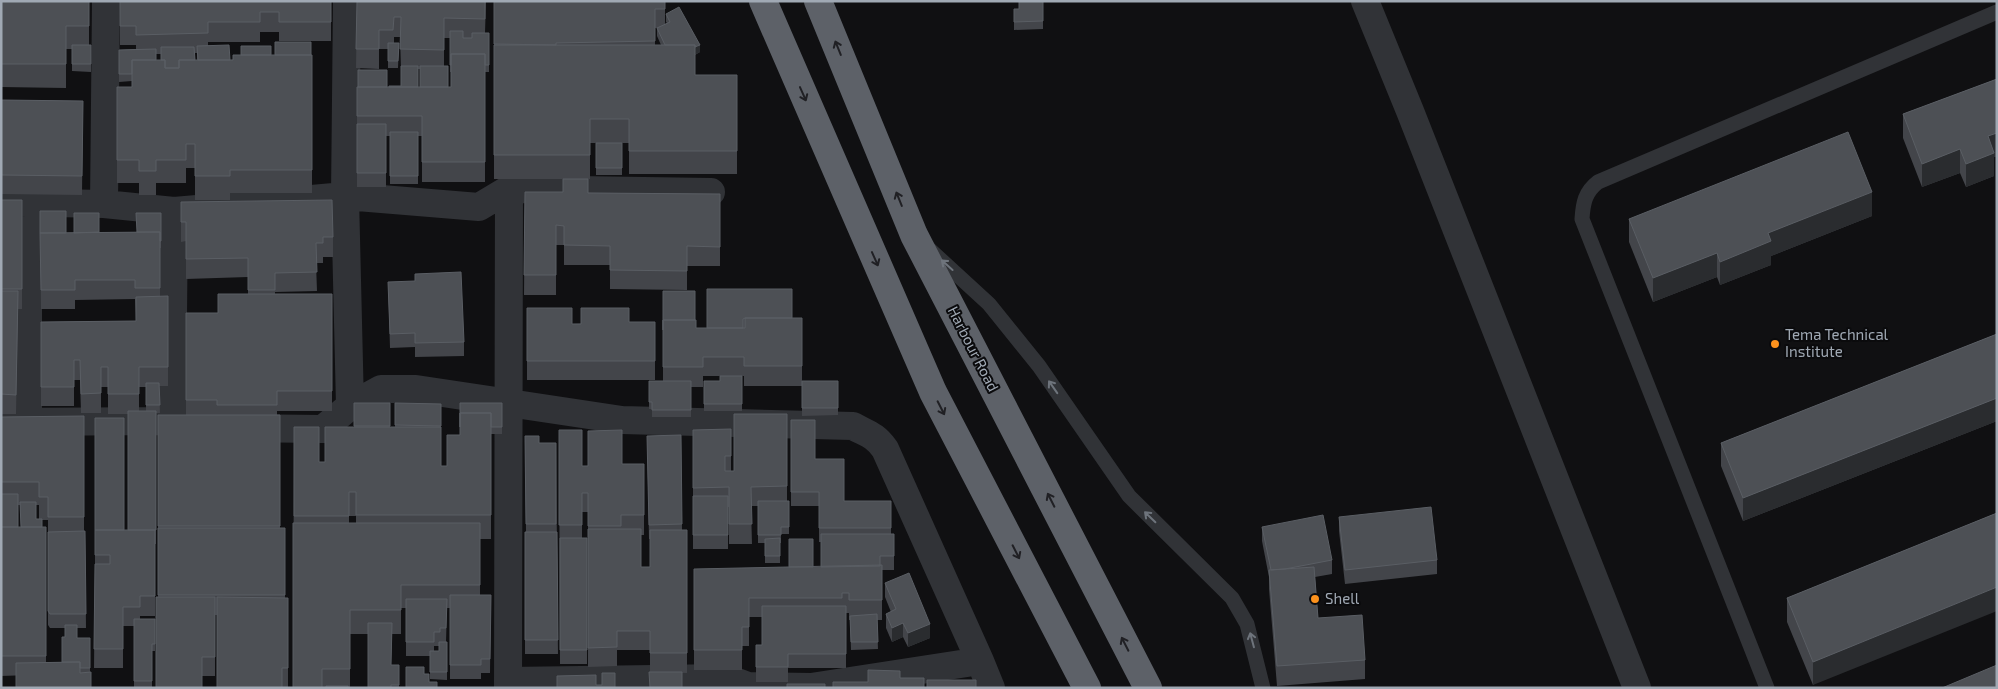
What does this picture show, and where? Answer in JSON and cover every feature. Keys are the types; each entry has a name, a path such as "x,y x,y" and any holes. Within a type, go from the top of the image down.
{"highway":[{"path":"763,1 933,392 1087,688"},
{"name":"Harbour Road","path":"818,1 914,235 1148,688"}],"street":[{"path":"104,204 106,1"},
{"path":"347,1 345,196 350,406"},
{"path":"1365,1 1637,688"},
{"path":"509,189 508,684 727,678 748,686 811,687 980,661"},
{"path":"28,422 14,202 104,204 174,210 345,196 479,207 509,189 711,192"},
{"path":"172,421 174,210"},
{"path":"1,422 172,421 213,427 323,429 350,406 381,388 416,389 622,420 853,426 876,437 885,449 991,688"}],"lane":[{"path":"1767,688 1582,219 1588,189 1598,182 1997,12"},
{"path":"914,235 989,304 1040,366 1129,496 1232,598 1247,624 1263,688"}],"building":[{"path":"1,1 89,1 89,26 66,26 66,64 1,64"},
{"path":"120,1 331,1 331,22 279,22 279,12 260,12 260,22 208,22 208,33 136,35 136,26 120,26"},
{"path":"357,1 485,1 485,19 444,18 444,50 400,49 401,17 394,17 393,30 379,30 379,49 356,49"},
{"path":"494,1 665,1 665,9 655,9 655,41 556,43 556,45 494,44"},
{"path":"1019,1 1043,1 1043,21 1014,22 1014,9 1019,9"},
{"path":"679,7 700,45 695,47 695,45 665,45 657,28 670,22 666,14"},
{"path":"450,31 463,31 463,38 472,38 472,33 489,33 489,65 485,65 485,54 451,54 450,65"},
{"path":"275,42 311,42 311,55 275,55"},
{"path":"388,43 399,43 398,61 388,61"},
{"path":"72,45 91,45 91,64 72,64"},
{"path":"229,45 230,60 198,60 197,46"},
{"path":"494,45 695,45 695,75 737,75 737,151 629,151 629,119 590,119 590,155 494,155"},
{"path":"241,46 271,46 271,55 241,55"},
{"path":"161,47 194,47 195,60 179,60 179,68 165,68 165,60 161,60"},
{"path":"156,49 156,60 132,60 132,74 119,74 119,50"},
{"path":"451,54 485,54 485,162 422,162 422,116 357,116 357,87 451,87"},
{"path":"233,55 312,55 312,170 230,170 230,176 195,176 195,144 186,144 186,160 156,160 156,171 139,171 139,160 117,160 117,87 132,87 132,60 165,60 165,68 179,68 179,60 233,60"},
{"path":"401,66 418,66 418,87 389,87 401,86"},
{"path":"420,66 448,66 448,87 420,87"},
{"path":"358,70 387,70 387,87 358,87"},
{"path":"1997,79 1997,133 1988,136 1994,153 1966,164 1960,149 1922,164 1903,114"},
{"path":"1,100 83,101 82,176 1,175"},
{"path":"357,124 386,124 386,173 357,173"},
{"path":"390,132 418,132 418,176 390,176"},
{"path":"1848,132 1872,192 1768,233 1771,241 1720,262 1717,253 1653,278 1629,219"},
{"path":"596,143 622,143 622,168 596,168"},
{"path":"563,179 588,179 588,193 720,194 720,247 687,246 687,271 610,270 610,246 564,245 564,226 556,225 556,275 524,275 525,192 563,192"},
{"path":"1,200 22,200 22,289 1,289"},
{"path":"332,200 333,237 323,237 323,243 316,243 317,272 275,273 275,290 248,290 248,258 186,259 186,222 181,222 181,202"},
{"path":"40,211 66,211 66,233 40,233"},
{"path":"74,213 99,213 99,232 74,233"},
{"path":"136,213 161,213 161,241 160,232 137,232"},
{"path":"160,232 160,288 135,288 135,280 75,280 75,290 41,290 40,233"},
{"path":"461,272 464,342 415,343 415,333 390,334 388,282 415,281 415,274"},
{"path":"707,289 792,289 792,318 745,318 743,319 743,328 707,328"},
{"path":"1,291 18,291 16,395 1,394"},
{"path":"663,291 695,291 695,320 663,320"},
{"path":"218,294 332,294 332,391 277,391 277,405 217,405 217,400 186,400 186,313 218,313"},
{"path":"168,296 168,367 139,367 139,394 108,394 108,367 101,367 101,393 81,394 80,360 74,360 74,387 41,387 41,322 136,321 136,297"},
{"path":"527,308 572,308 572,324 581,324 581,308 629,308 629,322 655,322 655,361 527,361"},
{"path":"745,318 802,318 802,366 744,366 744,357 703,357 703,367 663,367 663,320 696,320 696,328 745,328"},
{"path":"1997,334 1997,398 1743,498 1721,443"},
{"path":"720,376 742,376 742,404 704,404 704,381 720,381"},
{"path":"649,381 691,381 691,410 652,410 652,402 649,402"},
{"path":"802,381 838,381 838,408 802,408"},
{"path":"146,383 159,383 160,405 146,405"},
{"path":"354,403 390,403 390,426 354,426"},
{"path":"395,403 441,404 441,426 395,425"},
{"path":"460,403 502,403 502,427 491,427 491,413 460,413"},
{"path":"128,411 156,411 156,530 128,530"},
{"path":"460,413 491,413 491,515 356,515 356,492 349,492 349,516 294,516 294,427 319,427 319,462 325,462 325,427 441,427 441,466 447,466 447,435 460,435"},
{"path":"734,414 787,414 787,486 751,487 752,524 729,524 729,487 693,488 693,430 731,429 731,456 725,456 725,471 734,471"},
{"path":"158,415 280,415 280,526 158,526"},
{"path":"84,416 84,517 48,517 48,497 39,497 39,482 1,482 1,417"},
{"path":"95,418 124,418 124,530 95,530"},
{"path":"791,420 815,420 815,459 844,459 844,501 891,501 891,528 819,528 819,492 791,492"},
{"path":"559,430 582,430 582,466 588,466 588,431 622,430 622,464 644,464 644,515 621,515 621,526 588,526 588,493 582,493 582,525 559,525"},
{"path":"681,435 682,524 649,525 647,436"},
{"path":"525,436 539,436 539,443 556,443 556,524 526,524"},
{"path":"1,494 18,494 18,527 1,527"},
{"path":"693,496 728,496 728,535 693,535"},
{"path":"758,501 789,501 789,527 781,527 781,535 758,535"},
{"path":"20,502 36,502 36,519 42,519 42,527 21,527"},
{"path":"1431,507 1437,560 1345,570 1339,517"},
{"path":"1997,513 1997,587 1813,662 1787,598"},
{"path":"1323,515 1332,560 1271,570 1262,527"},
{"path":"293,523 480,523 480,585 401,585 401,610 350,610 350,669 322,669 322,688 293,688"},
{"path":"1,527 46,527 46,656 1,656"},
{"path":"158,528 285,528 285,595 158,595"},
{"path":"588,529 641,529 641,567 650,567 650,530 687,530 687,653 650,653 650,631 617,631 617,647 588,648"},
{"path":"95,530 155,530 155,596 140,596 140,607 123,607 123,649 94,649 95,564 110,564 110,555 95,555"},
{"path":"85,531 86,614 50,614 48,611 48,532"},
{"path":"525,532 557,532 558,640 525,640"},
{"path":"821,534 894,534 894,556 880,556 880,566 821,567"},
{"path":"560,538 587,538 587,650 560,650"},
{"path":"780,538 780,556 765,556 765,539"},
{"path":"789,539 813,539 813,567 789,567"},
{"path":"882,565 882,600 849,600 849,593 842,593 842,598 749,598 749,627 742,627 742,650 694,650 694,569"},
{"path":"1314,567 1318,618 1362,615 1365,660 1277,666 1269,570"},
{"path":"909,573 930,624 908,633 903,623 892,628 886,614 896,609 885,583"},
{"path":"450,595 491,595 490,659 481,659 481,665 450,665"},
{"path":"156,597 215,597 215,657 202,657 202,688 156,688"},
{"path":"217,597 288,598 288,668 282,668 282,688 217,688"},
{"path":"406,599 447,599 446,628 440,628 440,632 434,632 434,642 406,642"},
{"path":"762,606 846,606 846,654 788,654 788,667 756,667 756,645 762,645"},
{"path":"877,614 878,642 851,642 850,616"},
{"path":"134,619 155,619 155,644 152,644 152,681 134,681"},
{"path":"368,623 392,623 391,665 399,665 399,685 391,685 391,688 368,688"},
{"path":"65,625 77,625 77,638 90,638 90,668 80,668 80,662 62,662 62,637 65,637"},
{"path":"439,642 447,642 447,672 430,672 430,651 439,651"},
{"path":"80,662 80,673 91,672 91,688 16,688 16,663"},
{"path":"1997,665 1997,688 1942,688"},
{"path":"406,667 424,667 424,674 429,674 429,682 437,682 437,688 406,688"},
{"path":"868,670 900,671 900,678 924,678 924,688 833,688 833,682 868,682"},
{"path":"649,672 682,672 682,688 650,688"},
{"path":"602,673 615,673 615,688 557,688 557,676 596,675 596,685 602,685"},
{"path":"927,680 976,680 976,688 927,688"},
{"path":"787,684 825,684 825,688 787,688"},
{"path":"326,686 348,686 348,688 326,688"}],"place":[{"name":"Tema Technical Institute","path":"1775,344"},
{"name":"Shell","path":"1315,599"}]}
